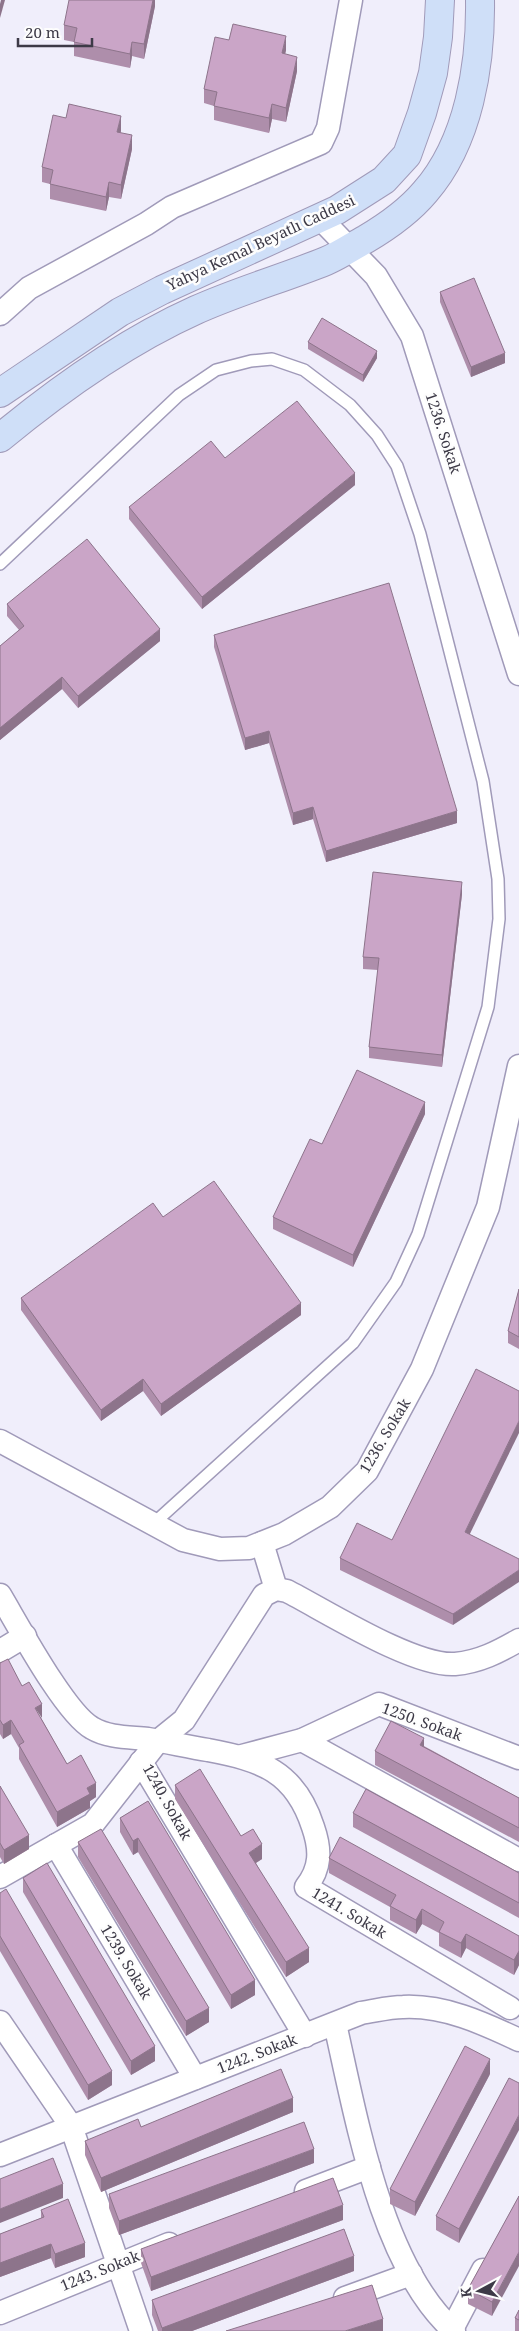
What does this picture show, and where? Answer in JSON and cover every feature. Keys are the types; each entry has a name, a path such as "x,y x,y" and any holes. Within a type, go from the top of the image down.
{"main road":[{"name":"Yahya Kemal Beyatlı Caddesi","path":"0,393 72,343 153,294 320,218 368,193 384,180 407,155 433,73 440,0"},
{"path":"0,438 30,413 86,374 196,310 328,260 384,228 414,204 426,191 449,157 465,118 476,64 480,0"}],"street":[{"path":"0,314 29,288 146,224 172,207 321,143 328,128 351,0"},
{"name":"1236. Sokak","path":"320,218 376,276 412,336 519,674"},
{"name":"1236. Sokak","path":"0,1441 183,1540 220,1549 249,1548 284,1534 330,1507 367,1472 398,1418 422,1369 488,1207 519,1066"},
{"path":"262,1543 276,1589"},
{"path":"158,1741 184,1720 264,1595 276,1589 287,1591 413,1657 437,1663 454,1664 490,1657 519,1640"},
{"name":"1240. Sokak","path":"0,1594 72,1710 91,1728 109,1735 158,1741"},
{"path":"0,1651 25,1636"},
{"name":"1250. Sokak","path":"242,1756 302,1740 379,1704 519,1758"},
{"path":"302,1740 519,1860"},
{"name":"1240. Sokak","path":"158,1741 141,1762 305,2036"},
{"name":"1241. Sokak","path":"158,1741 242,1756 270,1767 287,1780 310,1816 317,1839 320,1859 314,1876 306,1887 515,2000"},
{"path":"0,1877 93,1824 141,1762"},
{"name":"1239. Sokak","path":"56,1845 195,2078"},
{"path":"499,2031 515,2000"},
{"name":"1242. Sokak","path":"0,2155 361,2013 404,2007 438,2009 519,2040"},
{"path":"0,2022 71,2126 142,2331"},
{"path":"335,2024 368,2167 394,2241 426,2299 452,2331 492,2252"},
{"path":"285,2199 368,2167"},
{"name":"1243. Sokak","path":"0,2313 118,2263 192,2235"},
{"path":"328,2304 411,2274"}],"lane":[{"path":"0,564 179,395 216,370 251,361 272,359 304,370 350,405 377,435 397,466 420,534 483,781 498,879 499,919 488,1007 418,1234 396,1282 353,1343 153,1524"}],"building":[{"path":"69,0 153,0 144,44 132,42 130,54 74,42 77,28 64,25"},
{"path":"233,24 286,36 282,53 297,57 286,108 272,104 269,118 214,106 217,92 204,89 215,37 229,40"},
{"path":"69,104 121,116 117,132 132,135 121,185 109,182 106,197 50,184 53,170 42,167 53,115 66,118"},
{"path":"474,278 505,353 471,367 440,292"},
{"path":"322,318 377,351 363,375 308,342"},
{"path":"297,401 355,473 202,597 129,507 211,441 225,458"},
{"path":"87,539 160,629 78,696 62,677 0,728 0,646 24,626 7,604"},
{"path":"389,583 457,811 326,851 313,807 293,813 269,731 245,738 214,635"},
{"path":"373,872 462,882 442,1055 369,1047 379,958 363,957"},
{"path":"357,1070 425,1102 353,1255 273,1217 310,1139 322,1144"},
{"path":"214,1181 301,1303 161,1404 143,1379 101,1410 21,1298 153,1203 163,1217"},
{"path":"519,1289 519,1337 508,1331"},
{"path":"476,1369 519,1391 519,1421 465,1532 519,1559 519,1570 453,1614 340,1558 357,1523 392,1540"},
{"path":"8,1659 22,1686 29,1682 42,1704 35,1708 67,1764 81,1755 96,1783 87,1788 90,1794 57,1812 19,1745 24,1742 11,1720 3,1725 0,1720 0,1663"},
{"path":"391,1721 424,1738 420,1745 519,1798 519,1828 375,1751"},
{"path":"200,1769 241,1836 253,1829 262,1844 249,1853 309,1948 286,1962 175,1785"},
{"path":"0,1786 29,1835 4,1850 0,1843"},
{"path":"366,1789 519,1873 519,1903 353,1813"},
{"path":"148,1801 255,1980 231,1995 138,1838 133,1841 120,1818"},
{"path":"101,1829 209,2008 186,2021 78,1842"},
{"path":"340,1837 519,1936 519,1951 514,1960 466,1934 461,1943 439,1932 444,1922 422,1909 416,1920 390,1906 396,1895 329,1858"},
{"path":"47,1863 155,2046 131,2061 23,1878"},
{"path":"6,1889 112,2071 88,2085 0,1936 0,1893"},
{"path":"465,2046 490,2059 415,2202 390,2189"},
{"path":"281,2069 293,2098 101,2178 85,2141 138,2119 141,2127"},
{"path":"509,2078 519,2083 519,2115 459,2229 436,2216"},
{"path":"304,2122 314,2149 119,2221 109,2194"},
{"path":"53,2158 63,2184 0,2209 0,2179"},
{"path":"333,2178 343,2205 151,2277 141,2249"},
{"path":"519,2196 519,2252 492,2302 468,2289"},
{"path":"68,2199 85,2243 55,2254 51,2244 0,2263 0,2234 44,2217 41,2210"},
{"path":"344,2229 354,2256 162,2328 152,2300"},
{"path":"372,2285 383,2319 345,2331 226,2331"},
{"path":"519,2310 519,2320 515,2318"}]}
